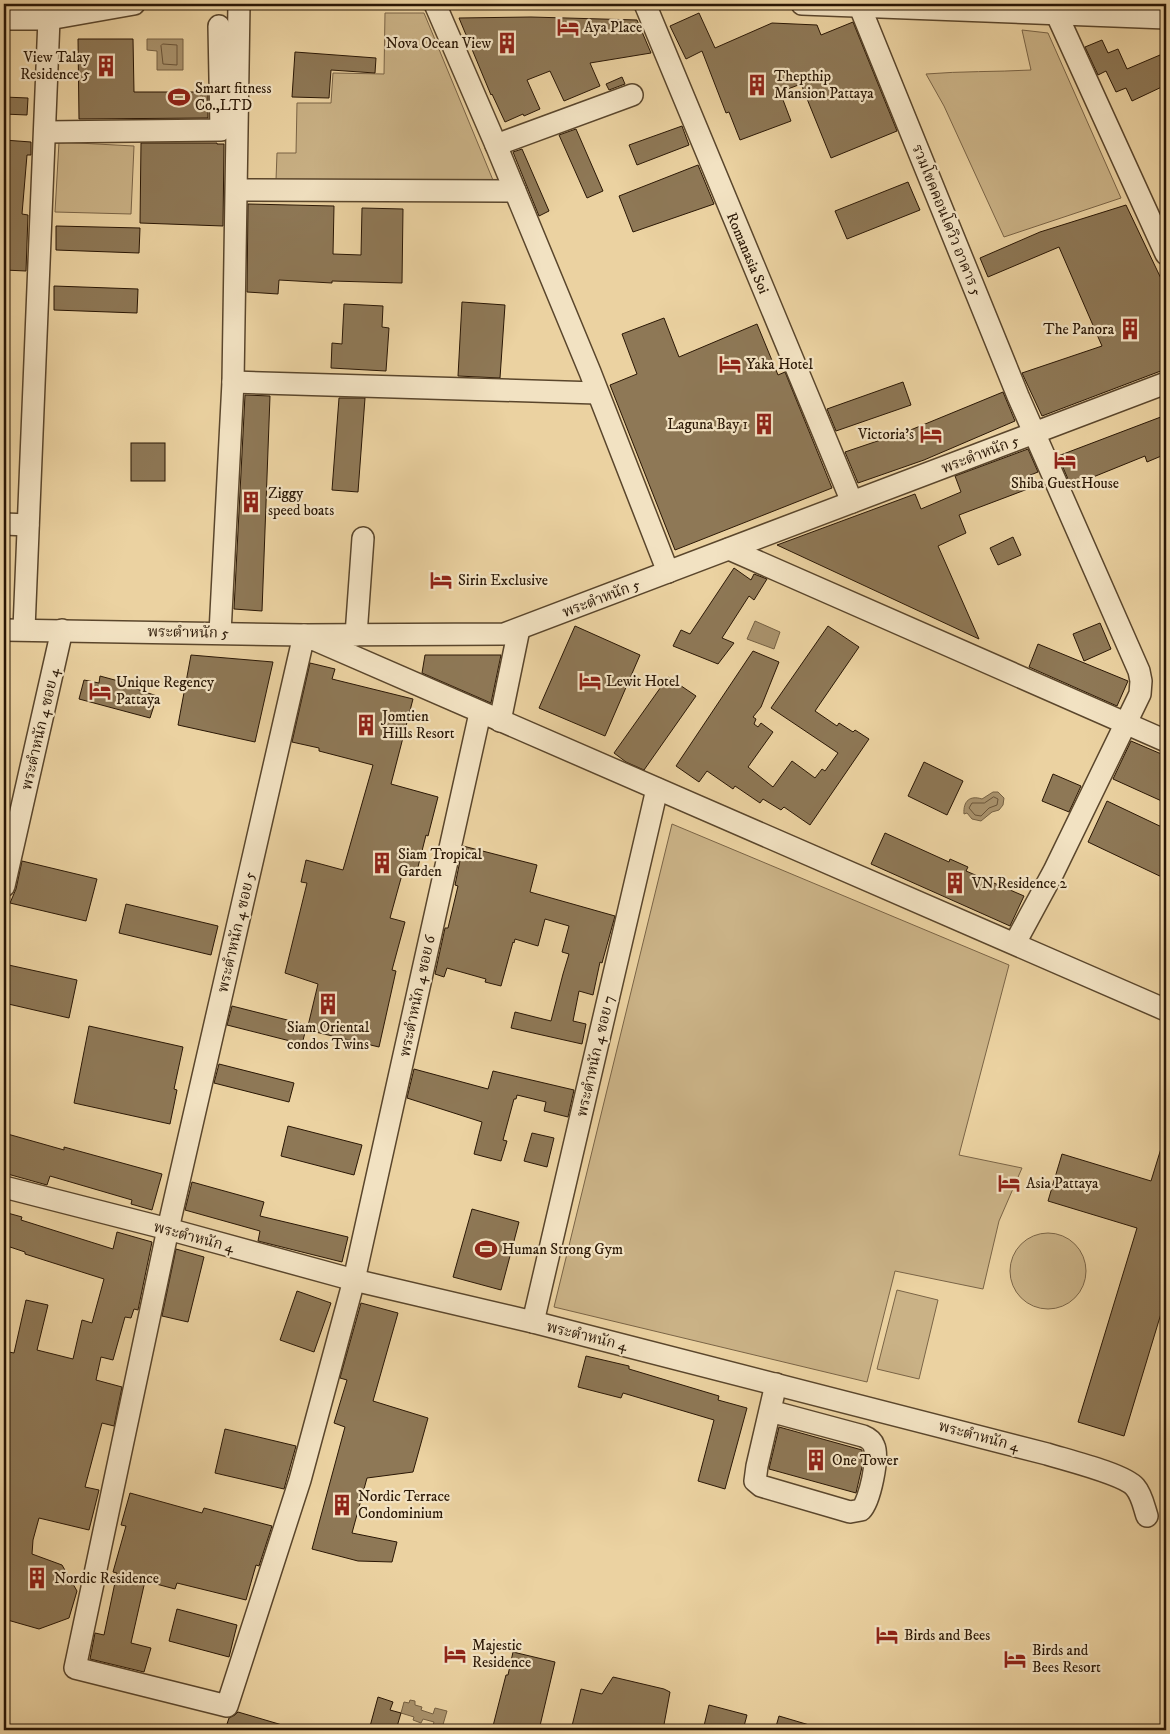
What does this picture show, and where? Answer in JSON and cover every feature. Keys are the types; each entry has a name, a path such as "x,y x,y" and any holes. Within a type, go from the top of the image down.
{"street":[{"path":"4,20 49,19 134,4"},
{"path":"220,633 233,382 239,4"},
{"path":"435,4 515,191 668,572"},
{"name":"Romanasia Soi","path":"645,4 852,502"},
{"path":"802,4 1166,18"},
{"name":"รวมโชคคอนโดวิว อาคาร 5","path":"860,6 1034,433 1139,671 1141,681 1140,694 1126,724 1054,871 1015,944"},
{"path":"1057,15 1166,254"},
{"path":"14,629 28,525 49,19"},
{"path":"45,132 221,130 219,26"},
{"path":"496,145 632,95"},
{"path":"237,190 515,191"},
{"path":"233,382 597,393"},
{"name":"พระตำหนัก 5","path":"14,629 304,635 504,634 1166,383"},
{"path":"4,524 28,525"},
{"path":"356,635 363,538"},
{"path":"729,549 1166,741"},
{"path":"500,721 519,629"},
{"name":"พระตำหนัก 4 ซอย 4","path":"4,886 62,630"},
{"path":"304,635 1166,1010"},
{"name":"พระตำหนัก 4 ซอย 5","path":"304,635 168,1229 75,1668 226,1706 300,1480 354,1280"},
{"name":"พระตำหนัก 4 ซอย 6","path":"354,1280 480,713"},
{"name":"พระตำหนัก 4 ซอย 7","path":"533,1322 657,789"},
{"name":"พระตำหนัก 4","path":"4,1187 168,1229 354,1280 533,1322 987,1438 1107,1473 1130,1482 1135,1487 1147,1516"},
{"path":"770,1411 856,1434 872,1442 875,1447 875,1463 867,1500 861,1510 850,1512 758,1484 755,1481 755,1473 776,1384"}],"shaded area":[{"path":"385,13 424,13 495,185 276,180 277,153 296,153 297,103 331,103 333,73 384,74"},
{"path":"1022,30 1048,33 1121,198 1004,237 944,106 926,74 1031,70"},
{"path":"59,142 134,146 131,214 55,212"},
{"path":"672,824 1009,965 959,1155 1022,1168 999,1221 983,1289 895,1271 867,1382 554,1307"},
{"path":"1048,1233 1063,1236 1075,1244 1083,1256 1086,1271 1083,1286 1075,1298 1063,1306 1048,1309 1033,1306 1021,1298 1013,1286 1010,1271 1013,1256 1021,1244 1033,1236"},
{"path":"897,1290 938,1300 919,1379 877,1369"}],"water":[{"path":"147,39 183,39 183,70 157,70 157,51 147,50"},
{"path":"755,621 780,632 774,649 747,639"},
{"path":"993,792 998,792 1004,798 1003,805 999,810 992,812 981,821 972,819 967,813 964,814 968,800 974,798 982,799"},
{"path":"410,1700 415,1701 415,1705 422,1707 421,1710 433,1714 435,1708 447,1711 442,1728 433,1725 434,1722 423,1719 421,1723 413,1720 414,1717 401,1713 404,1702 409,1703"}],"building":[{"path":"699,13 715,48 772,23 817,25 821,35 853,22 897,131 831,158 801,84 780,92 791,121 740,140 729,112 726,113 702,51 686,59 670,26"},
{"path":"531,17 637,20 651,53 590,63 600,86 564,101 550,71 527,80 540,109 505,122 491,95 459,18"},
{"name":"View Talay Residence 5","path":"78,39 133,39 134,92 208,92 208,118 79,119"},
{"path":"1102,40 1108,53 1118,49 1127,69 1160,55 1166,69 1166,85 1132,101 1126,88 1116,92 1106,71 1098,75 1085,47"},
{"path":"295,52 376,58 375,73 331,70 329,98 292,97"},
{"path":"622,77 625,84 609,90 606,84"},
{"path":"4,97 28,98 27,115 4,114"},
{"path":"682,126 689,145 637,165 629,145"},
{"path":"576,129 603,191 587,198 559,135"},
{"path":"4,140 31,142 31,155 27,155 22,214 28,215 26,271 4,270"},
{"path":"141,143 224,144 223,226 140,223"},
{"path":"522,149 549,211 539,216 513,152"},
{"path":"698,165 714,204 633,232 619,196"},
{"path":"908,182 920,210 847,239 835,211"},
{"path":"248,204 334,206 333,254 361,255 362,208 403,209 402,283 332,281 332,283 279,280 278,294 247,292"},
{"name":"The Panora","path":"1126,205 1166,289 1166,369 1042,416 1022,373 1102,346 1059,247 988,277 980,258 1040,232"},
{"path":"56,226 140,228 139,253 56,250"},
{"path":"54,286 138,289 137,313 54,310"},
{"path":"462,302 505,305 500,378 458,376"},
{"path":"344,304 383,306 382,327 389,328 386,371 331,368 332,343 342,344"},
{"path":"664,318 679,357 757,324 778,375 785,372 832,488 675,550 610,385 637,374 622,334"},
{"path":"903,382 911,405 836,431 827,409"},
{"path":"1003,392 1015,421 924,460 858,483 845,452 913,429"},
{"name":"Ziggy speed boats","path":"245,395 270,396 262,611 234,609"},
{"path":"339,398 365,398 358,492 332,490"},
{"path":"1166,415 1166,454 1147,462 1145,456 1071,486 1058,456"},
{"path":"131,443 165,443 165,481 131,481"},
{"path":"1028,449 1038,472 1028,476 1033,487 959,515 966,533 938,546 979,639 777,545 915,494 921,509 961,492 955,476"},
{"path":"1013,537 1021,555 998,565 990,548"},
{"path":"734,568 751,580 754,574 767,579 754,600 749,596 722,638 734,643 718,664 673,646 681,630 690,634"},
{"path":"1100,623 1111,649 1084,661 1073,634"},
{"name":"Lewit Hotel","path":"575,626 640,655 605,736 539,708"},
{"path":"828,626 859,647 815,711 837,726 839,723 869,739 810,825 784,807 781,810 763,799 760,803 735,786 733,789 707,771 699,782 676,766 753,651 779,662 761,707 753,717 756,719 754,724 758,727 761,723 773,732 748,767 773,787 792,761 815,778 822,769 825,771 838,753 771,708"},
{"path":"1038,644 1128,681 1117,706 1029,667"},
{"path":"191,655 273,662 255,742 178,725"},
{"path":"425,655 501,655 491,703 422,673"},
{"path":"310,663 335,669 332,679 413,699 391,784 438,797 416,875 403,871 390,918 405,922 392,970 396,971 379,1047 307,1030 318,984 285,973 307,883 301,882 306,860 343,870 373,765 319,751 319,748 292,742"},
{"path":"100,676 122,682 122,684 157,696 150,718 79,699 84,680 99,683"},
{"path":"668,677 696,696 644,770 626,762 614,753"},
{"path":"1131,741 1166,756 1166,803 1113,779"},
{"path":"924,762 963,781 947,815 908,796"},
{"path":"1053,774 1081,786 1069,812 1042,801"},
{"path":"1107,801 1166,829 1166,879 1088,842"},
{"name":"VN Residence 2","path":"885,833 949,862 950,859 968,867 966,871 1024,896 1010,926 871,864"},
{"path":"463,846 537,865 530,892 615,916 602,963 600,962 593,995 579,991 573,1021 586,1024 582,1044 511,1028 515,1012 551,1021 569,954 562,952 569,926 545,919 538,946 515,939 501,986 485,982 486,979 447,968 444,977 435,974 445,928 448,928 458,886 455,885"},
{"path":"22,861 97,879 86,921 10,903 16,889"},
{"path":"126,904 218,926 211,955 119,933"},
{"path":"4,964 77,980 69,1018 4,1003"},
{"path":"232,1006 307,1025 302,1044 227,1025"},
{"path":"89,1026 183,1047 174,1089 177,1090 170,1124 74,1103"},
{"path":"219,1064 294,1083 289,1102 214,1083"},
{"path":"414,1069 488,1089 493,1071 574,1090 568,1117 544,1111 546,1102 517,1095 516,1099 514,1099 503,1140 507,1141 501,1161 474,1154 482,1122 407,1098"},
{"path":"288,1126 362,1145 354,1175 281,1156"},
{"path":"4,1133 64,1150 64,1147 162,1174 152,1210 131,1204 132,1200 50,1176 47,1185 4,1173"},
{"path":"532,1133 554,1138 547,1167 524,1161"},
{"path":"1163,1142 1166,1143 1166,1297 1124,1436 1078,1422 1137,1228 1048,1201 1062,1154 1151,1181"},
{"path":"192,1182 264,1202 260,1216 348,1237 342,1262 258,1241 260,1231 185,1210"},
{"name":"Human Strong Gym","path":"472,1209 519,1222 501,1290 453,1277"},
{"path":"4,1212 22,1217 21,1220 113,1249 117,1232 152,1242 138,1310 134,1309 131,1318 125,1317 113,1360 101,1357 96,1380 122,1387 114,1426 102,1423 85,1487 99,1490 89,1530 39,1518 33,1540 32,1554 62,1565 77,1591 69,1618 39,1629 4,1619 4,1374 9,1352 14,1353 26,1300 48,1305 37,1350 73,1359 82,1320 92,1323 104,1279 25,1254 25,1252 4,1245"},
{"path":"176,1249 204,1257 188,1322 162,1316"},
{"path":"297,1291 331,1303 314,1352 280,1340"},
{"path":"361,1303 398,1313 373,1401 428,1418 413,1472 367,1478 352,1533 397,1542 392,1562 358,1561 312,1549 345,1427 334,1423 347,1380 340,1378"},
{"path":"586,1356 629,1366 629,1369 719,1396 718,1400 747,1408 725,1489 698,1481 714,1420 623,1393 621,1398 578,1387"},
{"name":"One Tower","path":"779,1427 862,1450 862,1467 856,1493 769,1469"},
{"path":"225,1429 296,1446 284,1489 215,1473"},
{"path":"130,1493 202,1513 204,1508 272,1526 259,1566 256,1565 246,1600 177,1583 175,1589 145,1581 131,1643 151,1648 144,1672 90,1659 95,1633 104,1635 117,1573 113,1572 126,1526 121,1525"},
{"path":"177,1609 237,1625 229,1657 169,1641"},
{"path":"513,1652 555,1662 539,1730 492,1730"},
{"path":"613,1677 670,1692 663,1730 571,1730 581,1689 602,1694"},
{"path":"378,1697 393,1702 390,1710 401,1713 396,1730 369,1730"},
{"path":"709,1705 747,1715 743,1730 735,1728 734,1730 703,1730"},
{"path":"238,1712 289,1727 288,1730 225,1730 229,1718"},
{"path":"779,1716 816,1727 815,1730 775,1730"}],"place":[{"name":"Aya Place","path":"568,27"},
{"name":"Nova Ocean View","path":"507,43"},
{"name":"View Talay Residence 5","path":"106,66"},
{"name":"Thepthip Mansion Pattaya","path":"757,85"},
{"name":"Smart fitness Co.,LTD","path":"179,97"},
{"name":"The Panora","path":"1130,329"},
{"name":"Yaka Hotel","path":"730,364"},
{"name":"Laguna Bay 1","path":"764,424"},
{"name":"Victoria's","path":"931,434"},
{"name":"Shiba GuestHouse","path":"1065,460"},
{"name":"Ziggy speed boats","path":"251,502"},
{"name":"Sirin Exclusive","path":"441,580"},
{"name":"Lewit Hotel","path":"590,681"},
{"name":"Unique Regency Pattaya","path":"100,691"},
{"name":"Jomtien Hills Resort","path":"366,725"},
{"name":"Siam Tropical Garden","path":"382,863"},
{"name":"VN Residence 2","path":"955,883"},
{"name":"Siam Oriental condos Twins","path":"328,1004"},
{"name":"Asia Pattaya","path":"1009,1183"},
{"name":"Human Strong Gym","path":"486,1249"},
{"name":"One Tower","path":"816,1460"},
{"name":"Nordic Terrace Condominium","path":"342,1505"},
{"name":"Nordic Residence","path":"37,1578"},
{"name":"Birds and Bees","path":"887,1635"},
{"name":"Majestic Residence","path":"455,1654"},
{"name":"Birds and Bees Resort","path":"1015,1659"}]}
